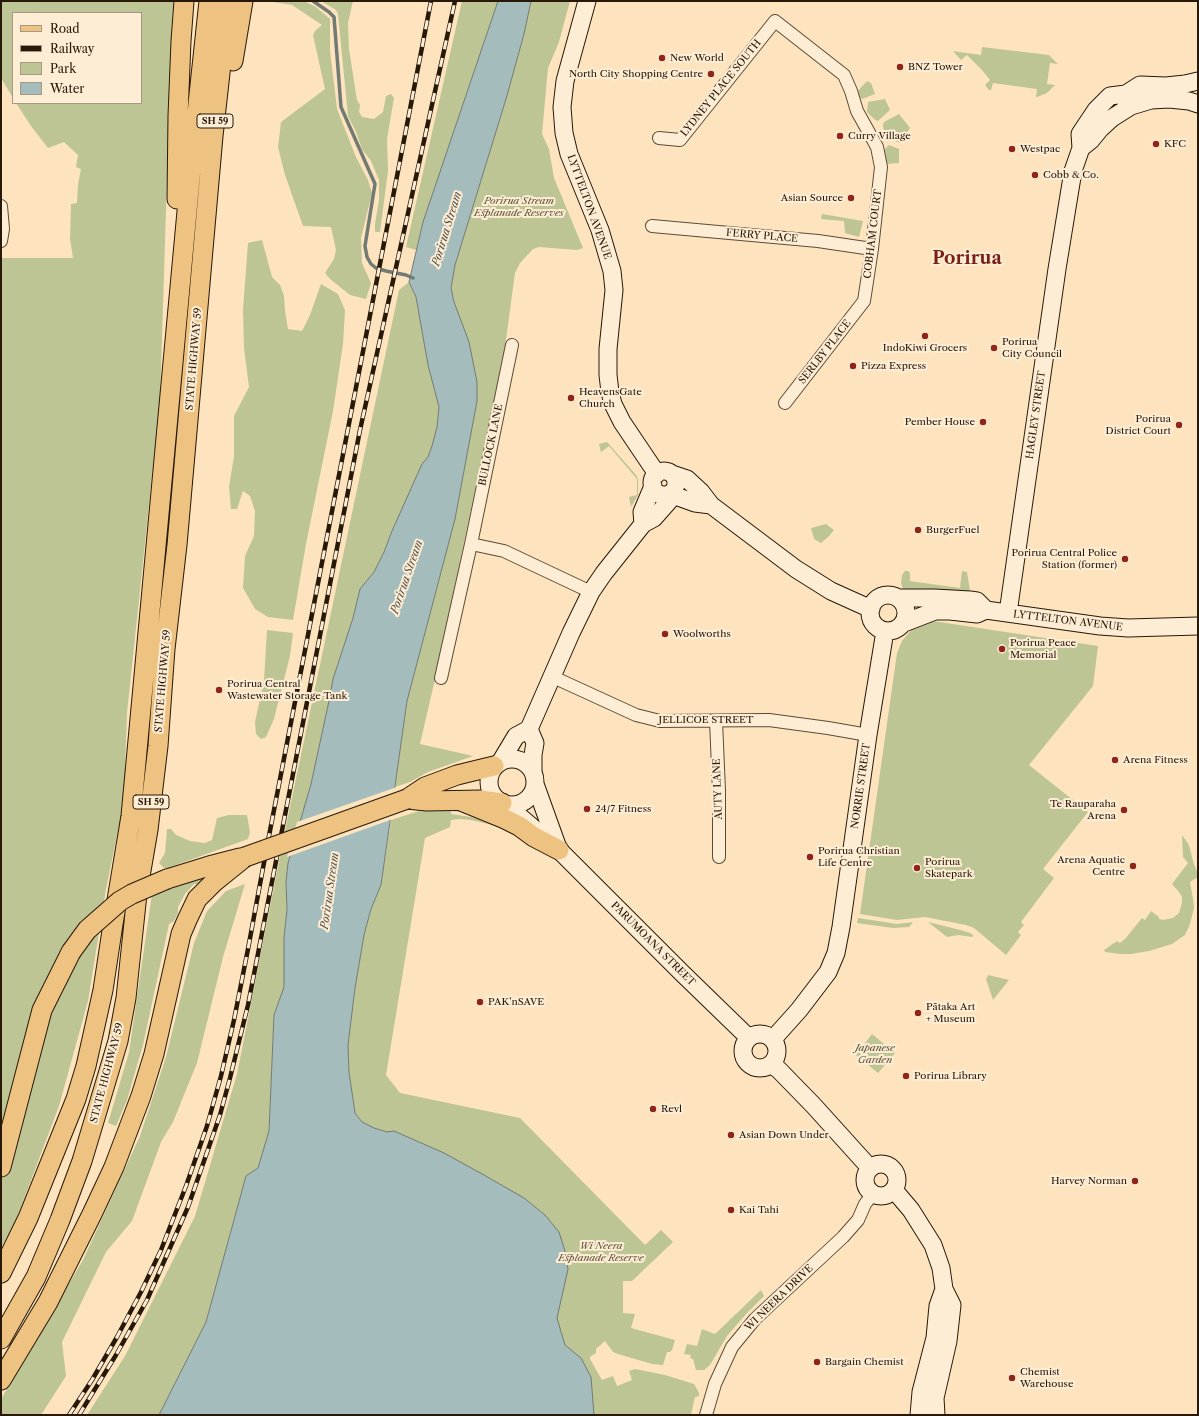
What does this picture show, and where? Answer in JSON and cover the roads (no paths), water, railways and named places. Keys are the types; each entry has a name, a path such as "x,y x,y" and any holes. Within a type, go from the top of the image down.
{"main road":[{"path":"184,1 181,41 177,162 178,222 184,240"},
{"name":"STATE HIGHWAY 59","path":"1,1273 28,1218 76,1099 86,1066 103,990 131,816 184,240 209,1"},
{"name":"STATE HIGHWAY 59","path":"1,1338 36,1277 60,1220 82,1161 118,1041 126,998 137,894 148,830 158,746 165,649 177,545 213,136 228,1"},
{"path":"204,242 243,1"},
{"name":"LYTTELTON AVENUE","path":"587,1 565,81 562,107 564,133 570,154 600,230 612,271 614,290 608,349 608,375 613,404 622,422 661,478"},
{"path":"1127,95 1166,86 1198,81"},
{"name":"HAGLEY STREET","path":"1008,613 1057,269 1073,170 1081,148 1080,134 1096,110 1127,95 1151,100 1169,99 1189,101 1198,104"},
{"name":"HAGLEY STREET","path":"1081,148 1091,140 1112,118 1127,95"},
{"path":"661,478 658,493 664,495 670,494 695,503 711,505"},
{"path":"661,478 687,479 701,492 711,505 796,569 831,591 871,609"},
{"path":"643,524 642,512 661,478"},
{"path":"503,804 494,798 488,786 488,777 516,736 529,729 571,633 591,592 604,573 643,524 654,518 669,501 670,494"},
{"path":"882,596 899,598 906,607 904,623 896,630 885,631 879,629 873,623 870,615 871,609 875,601 882,596"},
{"name":"LYTTELTON AVENUE","path":"899,598 970,600 977,601 986,610"},
{"name":"LYTTELTON AVENUE","path":"904,623 935,611 977,614 986,610 1100,626 1128,628 1198,626"},
{"name":"NORRIE STREET","path":"773,1039 799,1010 828,972 836,953 885,631"},
{"name":"PARUMOANA STREET","path":"529,729 535,743 533,755 534,778 559,850"},
{"path":"1,1167 42,1010 71,952 87,930 120,901 132,894 167,879 245,857 407,799 425,787 509,758 518,759 525,762 534,778 532,794 525,801 515,805 480,800 428,801 407,799"},
{"path":"461,801 505,819 559,850"},
{"name":"PARUMOANA STREET","path":"503,804 559,850 682,974 749,1038"},
{"path":"1,1380 48,1302 114,1167 141,1096 154,1054 181,934 187,920 197,899 214,882 245,857"},
{"path":"761,1034 767,1035 773,1039 776,1044 778,1054 771,1065 765,1068 758,1068 747,1062 743,1050 744,1043 749,1038 754,1035 761,1034"},
{"path":"771,1065 805,1097 870,1168"},
{"path":"881,1163 891,1167 896,1172 897,1177 894,1190 886,1195 879,1196 873,1194 866,1187 865,1182 867,1172 870,1168 875,1164 881,1163"},
{"path":"894,1190 911,1210 933,1244 941,1268 944,1289 952,1305 948,1341 935,1398 936,1415"},
{"path":"919,1415 921,1392 935,1338 938,1306 944,1289"}],"street":[{"name":"LYDNEY PLACE SOUTH","path":"659,138 680,140 775,21"},
{"name":"COBHAM COURT","path":"775,21 844,75 858,111 877,148 881,166 872,249 864,301"},
{"path":"1,206 3,229 1,241"},
{"name":"FERRY PLACE","path":"652,226 818,241 872,249"},
{"name":"SERLBY PLACE","path":"785,404 864,301"},
{"name":"BULLOCK LANE","path":"441,678 471,544 512,345"},
{"path":"471,544 504,551 591,592"},
{"name":"JELLICOE STREET","path":"553,677 636,715 651,720 674,722 752,720 786,722 868,735"},
{"name":"AUTY LANE","path":"716,721 719,791 719,857"},
{"name":"WI NEERA DRIVE","path":"706,1415 714,1384 732,1347 755,1319 843,1237 858,1220 865,1204 873,1194"}],"water":[{"name":"Porirua Stream","path":"498,1 531,1 524,34 506,99 455,265 451,288 454,302 469,342 477,382 477,401 455,519 407,701 381,885 371,909 364,935 355,988 348,1045 349,1072 355,1113 362,1122 387,1132 394,1131 444,1153 484,1175 524,1198 545,1215 559,1232 565,1251 568,1269 557,1318 565,1345 581,1358 591,1377 594,1415 159,1415 206,1322 246,1176 258,1168 269,1131 274,1015 284,987 284,937 287,910 286,882 288,863 311,784 333,679 353,618 360,589 374,572 384,552 422,464 428,457 437,427 439,407 428,365 416,297 409,282 423,222"}],"waterway":[{"path":"313,1 334,17 341,107 375,184 365,246 367,257 371,264 376,268 413,278"}],"railway":[{"path":"69,1415 92,1380 117,1337 161,1250 207,1126 221,1076 248,949 431,1"},
{"path":"79,1415 116,1355 147,1300 188,1207 220,1115 230,1078 248,1005 360,430 455,1"}],"place":[{"name":"New World","path":"662,58"},
{"name":"BNZ Tower","path":"900,67"},
{"name":"North City Shopping Centre","path":"711,74"},
{"name":"Curry Village","path":"840,136"},
{"name":"KFC","path":"1156,144"},
{"name":"Westpac","path":"1012,149"},
{"name":"Cobb & Co.","path":"1035,175"},
{"name":"Asian Source","path":"851,198"},
{"name":"IndoKiwi Grocers","path":"925,336"},
{"name":"Porirua City Council","path":"994,348"},
{"name":"Pizza Express","path":"853,366"},
{"name":"HeavensGate Church","path":"571,398"},
{"name":"Pember House","path":"983,422"},
{"name":"Porirua District Court","path":"1179,425"},
{"name":"BurgerFuel","path":"918,530"},
{"name":"Porirua Central Police Station (former)","path":"1125,559"},
{"name":"Woolworths","path":"665,634"},
{"name":"Porirua Peace Memorial","path":"1002,649"},
{"name":"Porirua Central Wastewater Storage Tank","path":"219,690"},
{"name":"Arena Fitness","path":"1115,760"},
{"name":"24/7 Fitness","path":"587,809"},
{"name":"Te Rauparaha Arena","path":"1124,810"},
{"name":"Porirua Christian Life Centre","path":"810,857"},
{"name":"Arena Aquatic Centre","path":"1133,866"},
{"name":"Porirua Skatepark","path":"917,868"},
{"name":"PAK'nSAVE","path":"480,1002"},
{"name":"Pātaka Art + Museum","path":"918,1013"},
{"name":"Porirua Library","path":"906,1076"},
{"name":"Revl","path":"653,1109"},
{"name":"Asian Down Under","path":"731,1135"},
{"name":"Harvey Norman","path":"1135,1181"},
{"name":"Kai Tahi","path":"731,1210"},
{"name":"Bargain Chemist","path":"817,1362"},
{"name":"Chemist Warehouse","path":"1012,1378"}],"district":[{"name":"Porirua","path":"967,259"}],"park label":[{"name":"Porirua Stream Esplanade Reserves","path":"519,206"},
{"name":"Japanese Garden","path":"875,1054"},
{"name":"Wi Neera Esplanade Reserve","path":"601,1252"}]}
